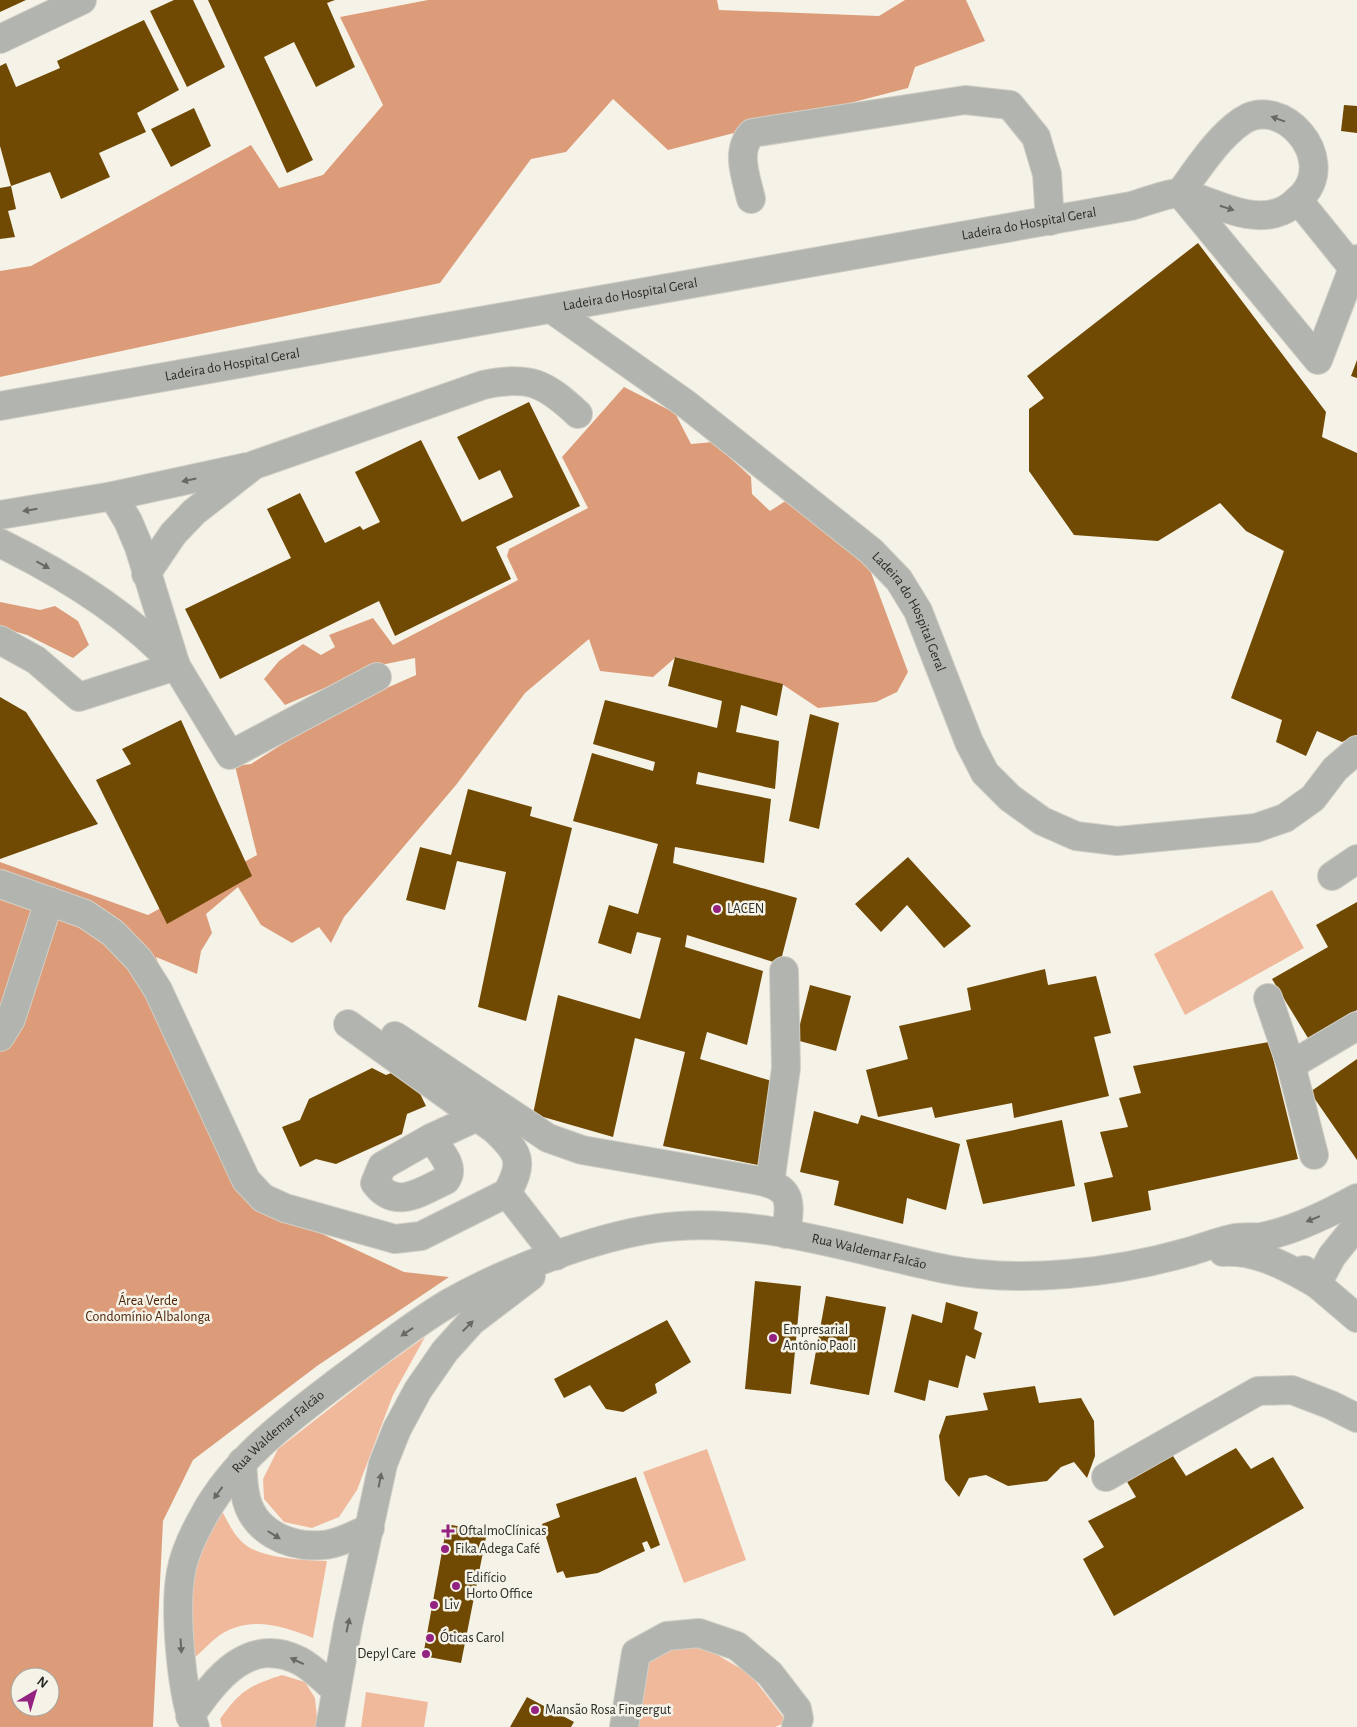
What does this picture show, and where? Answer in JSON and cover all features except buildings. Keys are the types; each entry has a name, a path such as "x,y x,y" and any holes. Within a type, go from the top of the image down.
{"street":[{"path":"0,39 82,0"},
{"path":"751,199 742,151 744,141 752,133 965,100 1010,105 1036,137 1047,174 1050,221"},
{"path":"1260,114 1276,117 1290,124 1302,136 1312,152 1315,166 1313,179 1298,200 1283,211 1268,216 1253,215 1180,193 1211,152 1230,132 1243,120 1260,114"},
{"path":"1180,193 1318,360 1355,264 1298,200"},
{"name":"Ladeira do Hospital Geral","path":"0,406 553,310 677,285 1050,221 1132,206 1180,193"},
{"name":"Ladeira do Hospital Geral","path":"553,310 686,404 871,551 899,580 918,610 969,742 985,773 1010,798 1042,821 1076,836 1117,841 1256,828 1286,818 1313,798 1335,769 1357,750"},
{"path":"0,515 113,496 254,466 483,385 508,379 536,382 560,397 578,414"},
{"path":"146,574 173,534 194,512 254,466"},
{"path":"113,496 128,521 139,547 176,666 230,755 377,677"},
{"path":"0,543 45,566 93,597 142,632 176,666"},
{"path":"0,640 36,660 79,697 176,666"},
{"path":"1332,876 1357,859"},
{"path":"0,884 85,914 113,933 139,960 158,990 246,1180 263,1198 285,1208 395,1239 421,1236 507,1193 516,1176 519,1162 511,1145 477,1117 348,1024"},
{"path":"0,1037 11,1019 9,1001 49,901"},
{"path":"770,1183 786,1068 784,971"},
{"path":"1268,998 1291,1065 1314,1155"},
{"path":"1291,1065 1357,1026"},
{"path":"395,1036 548,1138 582,1150 770,1183 783,1190 789,1200 786,1234"},
{"path":"431,1138 477,1117"},
{"path":"507,1193 556,1256"},
{"name":"Rua Waldemar Falcão","path":"192,1723 184,1686 179,1606 181,1572 202,1519 216,1494 242,1462 264,1440 301,1410 448,1304 503,1276 611,1237 660,1228 712,1225 786,1234 946,1269 990,1276 1033,1276 1082,1271 1186,1253 1230,1239 1259,1237 1323,1215 1357,1198"},
{"path":"1317,1284 1332,1256 1357,1225"},
{"path":"1259,1237 1279,1247 1296,1260 1317,1284 1357,1318"},
{"name":"Rua Waldemar Falcão","path":"1186,1253 1247,1253 1286,1266 1317,1284"},
{"name":"Rua Waldemar Falcão","path":"330,1727 383,1464 397,1429 418,1390 444,1351 472,1321 556,1256"},
{"path":"1106,1476 1258,1391 1292,1390 1331,1405 1357,1418"},
{"path":"242,1462 245,1494 249,1506 264,1529 276,1537 299,1544 324,1545 370,1528"},
{"path":"624,1727 636,1653 667,1636 699,1633 737,1646 770,1674 796,1718"},
{"path":"192,1723 219,1677 236,1663 256,1655 276,1654 299,1660 336,1690"}],"shaded area":[{"path":"1272,890 1304,948 1185,1015 1154,954"},
{"path":"425,1337 393,1395 357,1490 339,1517 312,1528 284,1522 264,1499 263,1479 278,1449 383,1367"},
{"path":"707,1449 746,1560 684,1583 643,1472"},
{"path":"217,1502 241,1541 258,1552 282,1557 327,1561 313,1638 266,1624 243,1625 220,1635 194,1658 188,1634 195,1545"},
{"path":"674,1645 702,1646 750,1674 787,1722 775,1727 638,1727 643,1661"},
{"path":"282,1675 305,1682 315,1698 318,1727 222,1727 220,1719 240,1695 261,1682"},
{"path":"366,1692 428,1702 424,1727 361,1727"}],"green space":[{"path":"428,0 717,0 719,10 879,16 905,0 966,0 985,41 915,67 908,88 668,150 613,99 566,152 531,159 440,283 0,377 0,271 31,266 251,145 279,188 323,175 383,105 340,17"},
{"name":"Área Verde Condomínio Albalonga","path":"624,387 675,413 691,444 713,442 751,477 752,494 770,511 787,500 866,559 908,672 897,692 876,702 818,708 782,684 676,657 653,677 600,671 589,639 525,693 456,785 344,917 331,943 319,927 292,943 261,925 238,887 206,914 212,933 201,951 197,974 156,957 247,1199 404,1272 449,1277 317,1366 193,1460 163,1521 153,1727 0,1727 0,862 148,915 257,855 235,766 251,764 335,711 416,675 415,658 376,666 285,705 264,679 279,661 303,644 321,655 335,647 329,635 373,618 393,645 518,580 507,556 509,549 588,508 562,457"},
{"path":"0,602 40,610 55,606 78,621 89,645 73,658 27,635 0,627"}],"place":[{"name":"LACEN","path":"717,909"},
{"name":"Empresarial Antônio Paoli","path":"773,1338"},
{"name":"OftalmoClínicas","path":"448,1531"},
{"name":"Fika Adega Café","path":"445,1549"},
{"name":"Edifício Horto Office","path":"456,1586"},
{"name":"Liv","path":"434,1605"},
{"name":"Óticas Carol","path":"430,1638"},
{"name":"Depyl Care","path":"426,1654"},
{"name":"Mansão Rosa Fingergut","path":"535,1710"}]}
